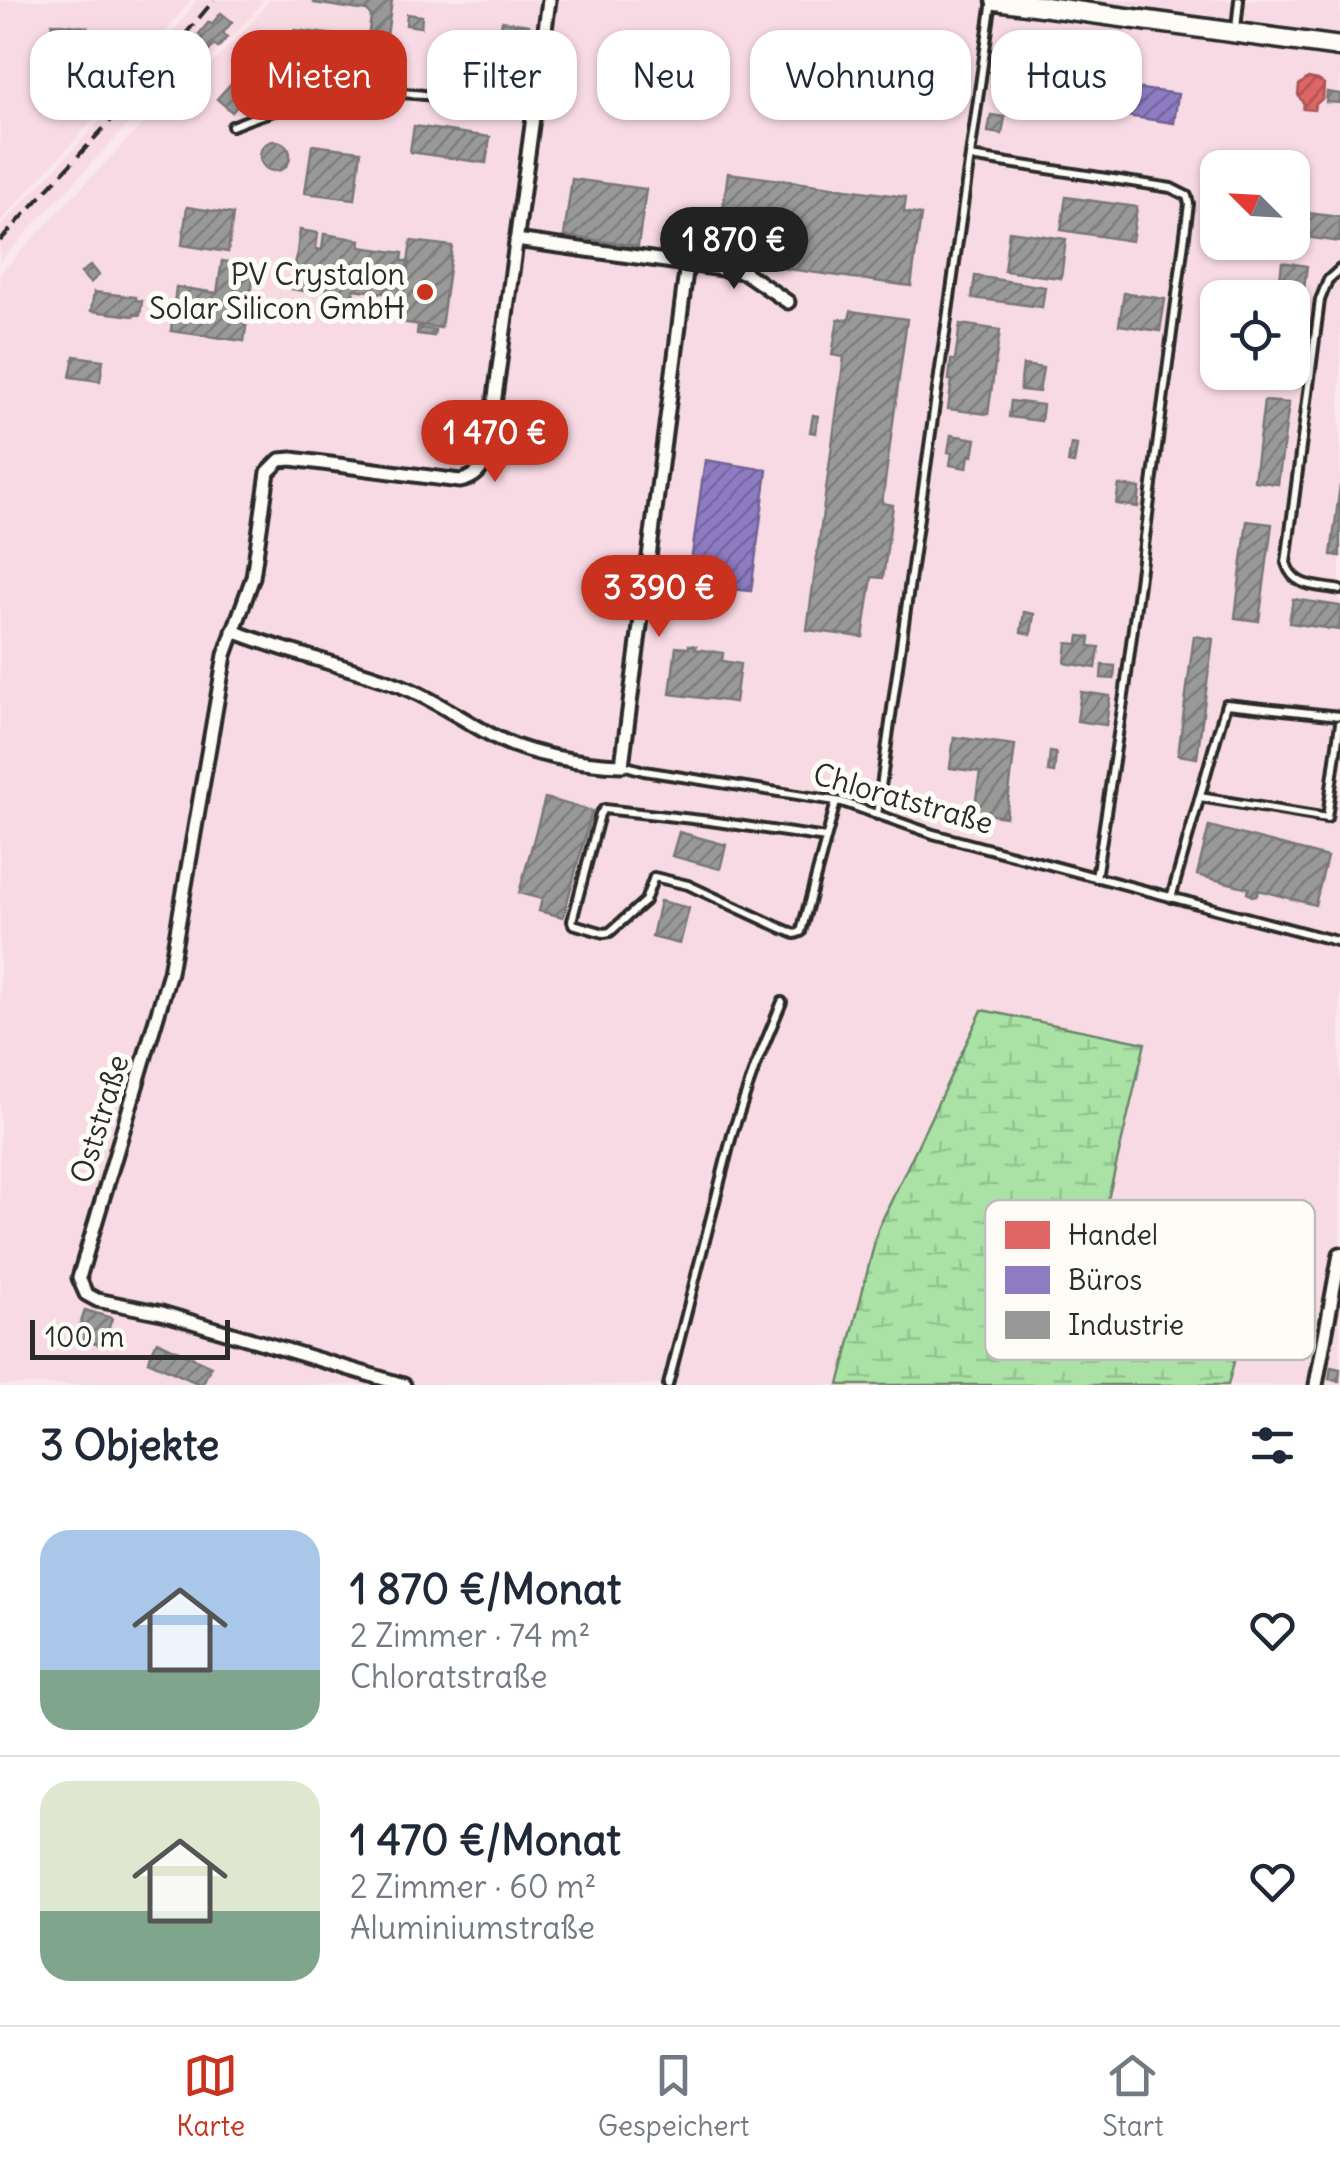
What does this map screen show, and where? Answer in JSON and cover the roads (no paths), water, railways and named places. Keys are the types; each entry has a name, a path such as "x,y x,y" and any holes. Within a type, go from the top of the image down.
{"street":[{"path":"545,30 549,0"},
{"path":"994,0 1340,46"},
{"path":"233,631 253,577 266,477 275,463 297,460 460,481 482,468 487,456 533,120"},
{"path":"516,240 744,272 788,302"},
{"path":"622,765 687,264"},
{"name":"Chloratstraße","path":"233,631 394,683 515,746 622,765"},
{"name":"Oststraße","path":"233,631 224,655 170,972 80,1273 80,1284 96,1300 162,1313 404,1385"},
{"path":"1316,1385 1340,1254"}],"lane":[{"path":"878,815 994,0"},
{"path":"1235,32 1239,0"},
{"path":"232,126 286,106 349,95 427,97"},
{"path":"970,157 1171,188 1186,196 1189,204 1096,878"},
{"path":"1340,269 1328,280 1320,300 1286,563 1288,572 1298,582 1340,590"},
{"path":"1171,898 1226,704 1340,720 1327,818 1200,796"},
{"name":"Chloratstraße","path":"622,765 836,802 933,834 1340,942"},
{"path":"826,838 710,820 604,810 573,924 610,932 645,901 654,877 688,885 795,934 801,932 836,802"},
{"path":"668,1385 734,1131 782,1002"}],"railway":[{"path":"0,241 136,93 214,0"}],"place":[{"name":"PV Crystalon Solar Silicon GmbH","path":"425,292"}]}
